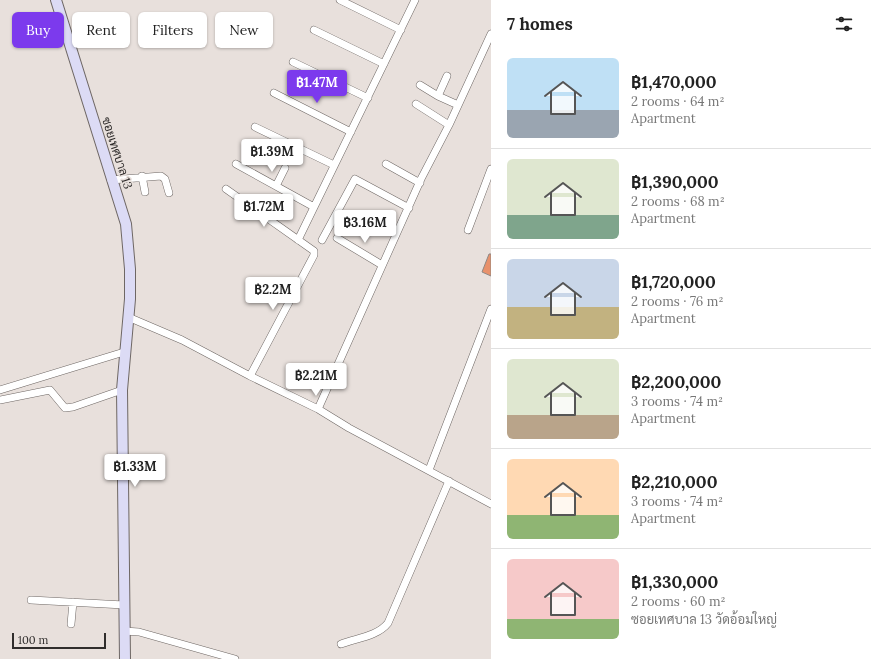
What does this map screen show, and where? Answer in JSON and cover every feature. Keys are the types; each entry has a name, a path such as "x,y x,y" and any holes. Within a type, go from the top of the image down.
{"street":[{"name":"ซอยเทศบาล 13","path":"56,0 126,224 129,247 128,317 122,390 125,659"},
{"path":"340,0 401,30"},
{"path":"298,240 415,0"},
{"path":"314,30 384,64"},
{"path":"318,409 408,208 449,125 491,34"},
{"path":"293,62 368,98"},
{"path":"438,96 447,76"},
{"path":"420,85 438,96 458,105"},
{"path":"274,93 351,132"},
{"path":"416,104 449,125"},
{"path":"255,127 334,165"},
{"path":"236,164 314,207"},
{"path":"386,164 420,183"},
{"path":"276,186 285,168"},
{"path":"468,230 491,169"},
{"path":"111,180 142,176 161,176 165,179 169,193"},
{"path":"142,176 145,192"},
{"path":"322,240 355,179 408,208"},
{"path":"226,189 314,251 314,255 250,376"},
{"path":"337,238 382,266"},
{"path":"429,470 491,311"},
{"path":"128,317 182,340 250,376 318,409 349,428 491,504"},
{"path":"0,390 124,352"},
{"path":"0,400 50,390 66,408 122,390"},
{"path":"341,644 377,632 383,629 388,623 449,481"},
{"path":"31,600 124,605"},
{"path":"71,624 73,602"},
{"path":"124,631 139,632 235,659"}],"building":[{"path":"489,254 491,254 491,276 482,272"}]}
